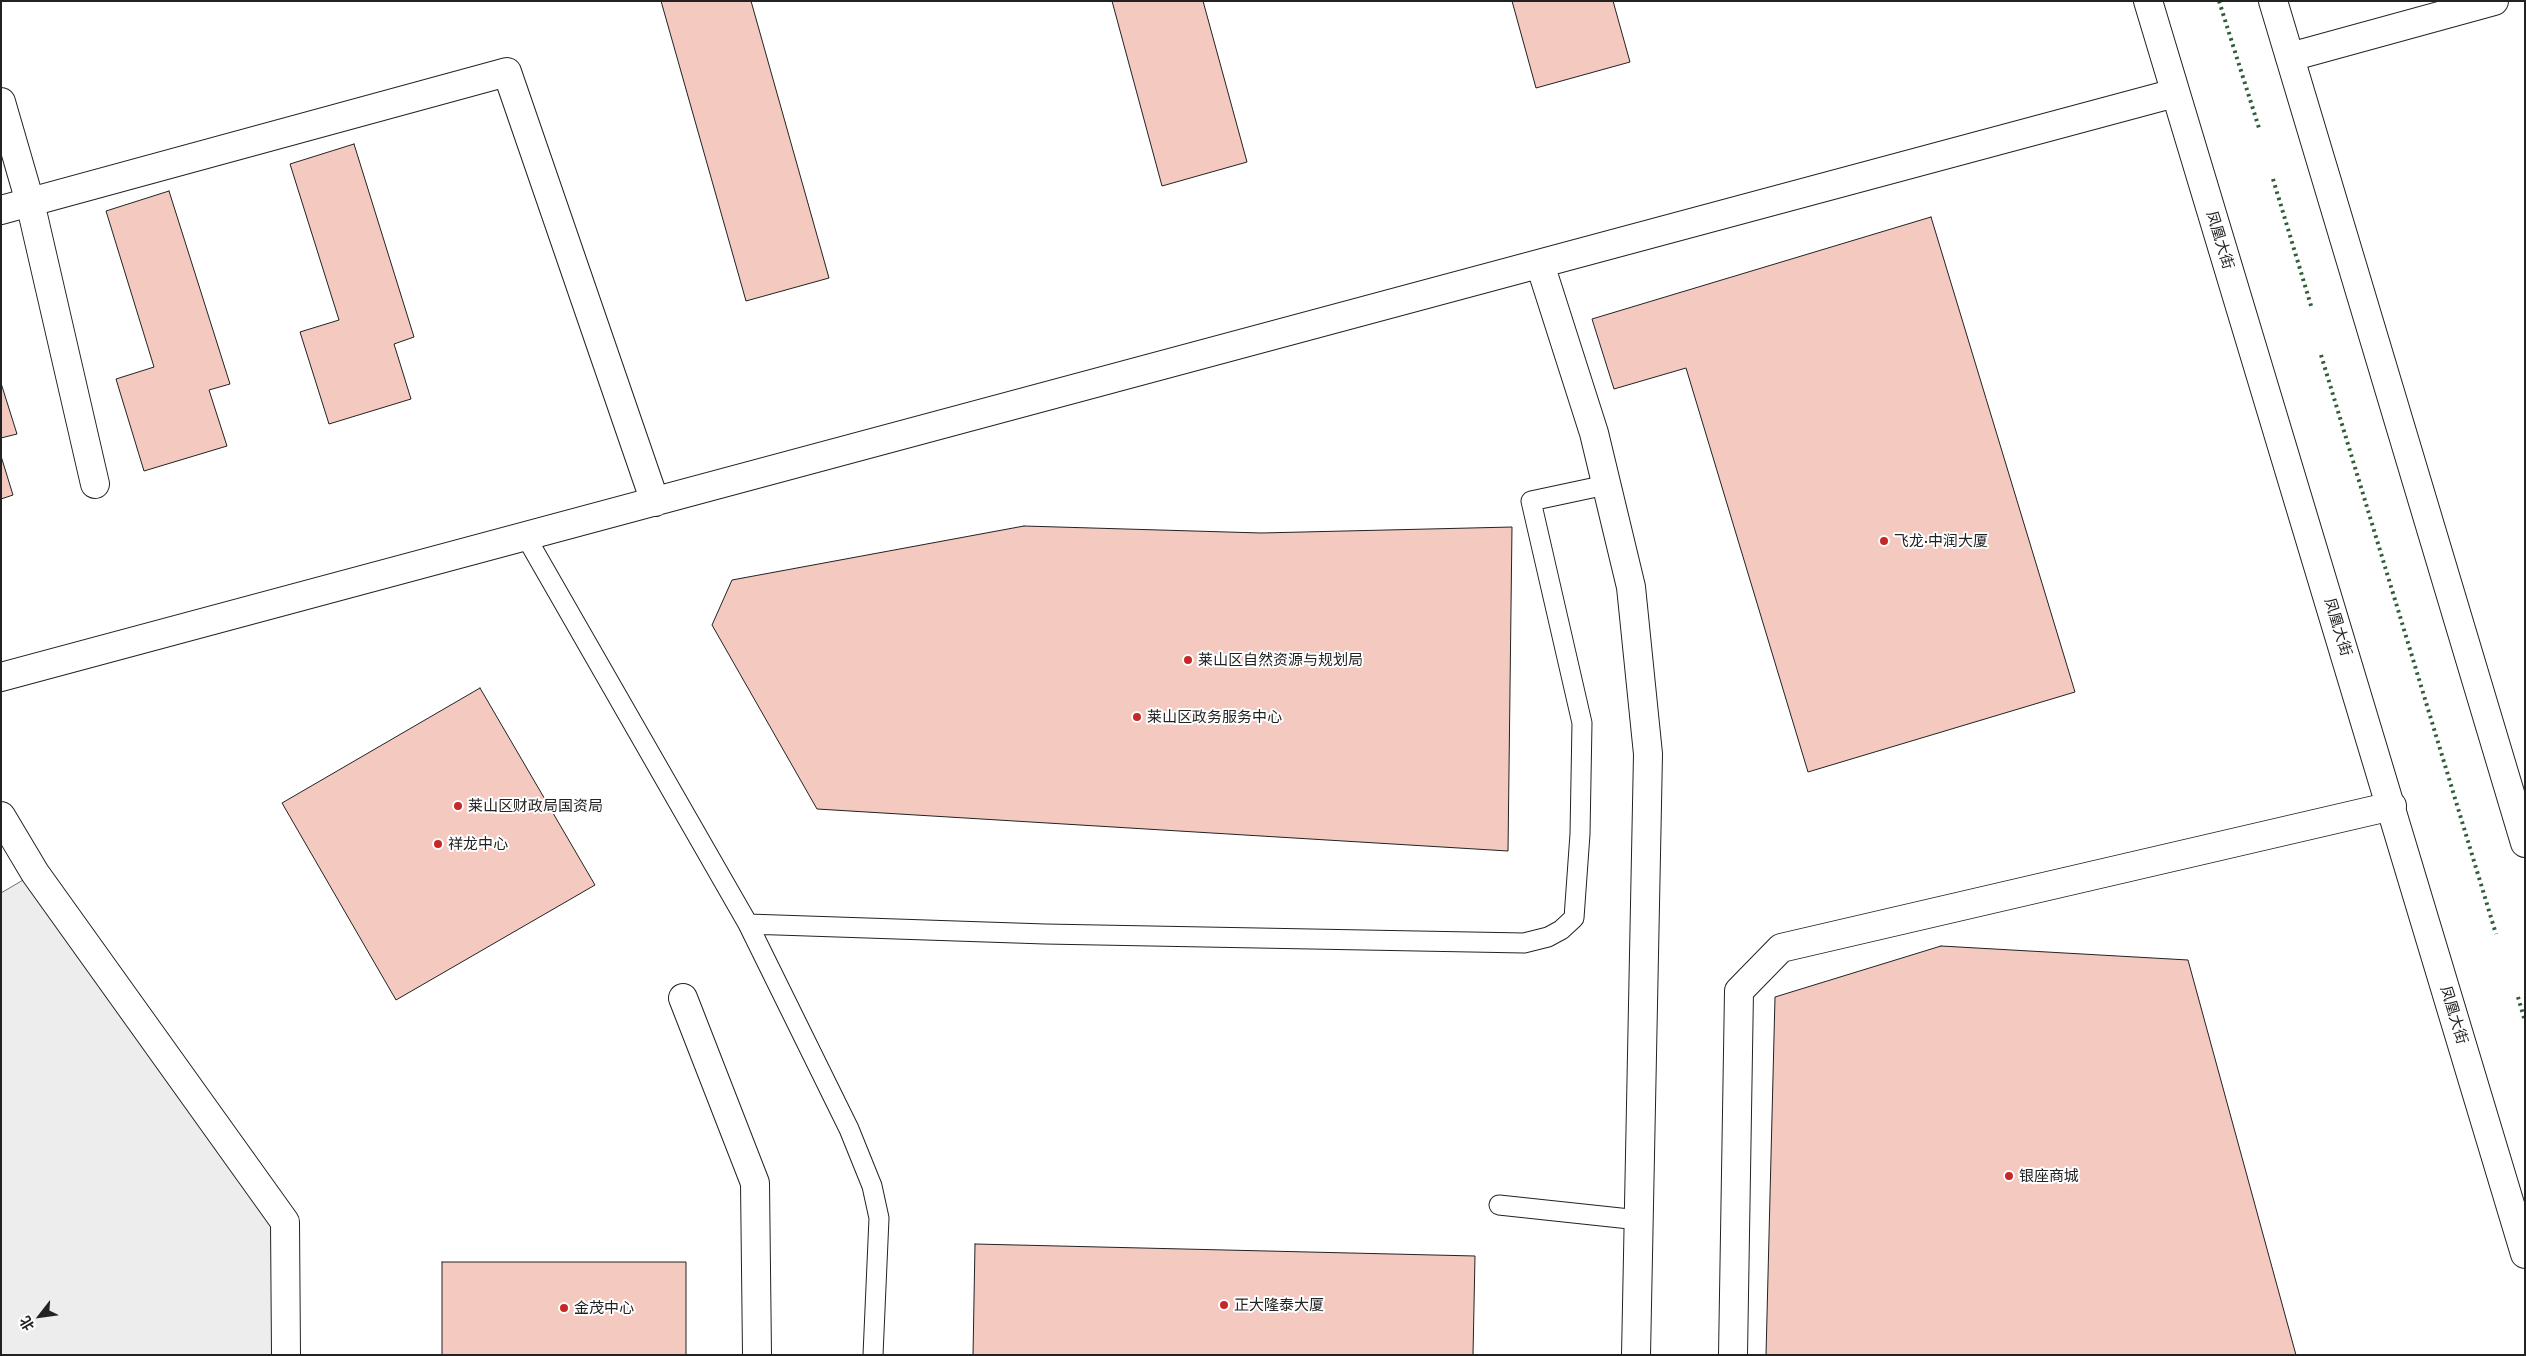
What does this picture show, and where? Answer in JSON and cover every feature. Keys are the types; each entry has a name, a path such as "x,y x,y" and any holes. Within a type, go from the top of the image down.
{"street":[{"name":"凤凰大街","path":"2148,1 2392,806 2525,1254"},
{"path":"2273,1 2525,843"},
{"path":"2290,57 2494,1"},
{"path":"1,210 507,72 654,502"},
{"path":"1,677 2175,93"},
{"path":"1,102 30,202 95,484"},
{"path":"1540,264 1594,433 1631,587 1648,754 1636,1355"},
{"path":"1733,1355 1739,991 1781,948 2392,806"},
{"path":"1,816 35,873 285,1222 286,1355"},
{"path":"683,998 755,1183 757,1355"}],"lane":[{"path":"748,924 1045,934 1514,943 1548,938 1561,930 1574,918 1580,834 1582,722 1530,501 1606,485"},
{"path":"526,537 748,924 849,1129 872,1186 879,1218 873,1355"},
{"path":"1499,1205 1639,1220"}],"shaded area":[{"path":"35,873 285,1222 286,1355 1,1355 1,893"}],"building":[{"path":"661,1 751,1 829,278 746,301"},
{"path":"1112,1 1203,1 1247,162 1162,186"},
{"path":"1512,1 1613,1 1630,62 1536,88"},
{"path":"354,144 414,337 394,344 411,399 329,424 300,332 339,320 290,164"},
{"path":"169,191 230,384 209,390 227,446 144,471 116,379 154,367 106,211"},
{"name":"飞龙·中润大厦","path":"1931,217 2075,692 1808,772 1686,368 1614,389 1592,319"},
{"path":"1,383 17,434 1,438"},
{"path":"1,456 13,495 1,499"},
{"name":"莱山区政务服务中心","path":"1024,526 1261,533 1512,527 1508,851 817,809 712,625 732,580"},
{"name":"祥龙中心","path":"480,688 595,885 396,1000 282,803"},
{"name":"银座商城","path":"1941,946 2188,960 2296,1355 1766,1355 1775,997"},
{"name":"正大隆泰大厦","path":"975,1244 1475,1256 1473,1355 973,1355"},
{"name":"金茂中心","path":"442,1262 686,1262 686,1355 442,1355"}],"hedge":[{"path":"2219,1 2259,128"},
{"path":"2273,179 2312,309"},
{"path":"2321,355 2496,934"},
{"path":"2518,997 2525,1021"}],"place":[{"name":"飞龙·中润大厦","path":"1884,541"},
{"name":"莱山区自然资源与规划局","path":"1188,660"},
{"name":"莱山区政务服务中心","path":"1137,717"},
{"name":"莱山区财政局国资局","path":"458,806"},
{"name":"祥龙中心","path":"438,844"},
{"name":"银座商城","path":"2009,1176"},
{"name":"正大隆泰大厦","path":"1224,1305"},
{"name":"金茂中心","path":"564,1308"}]}
